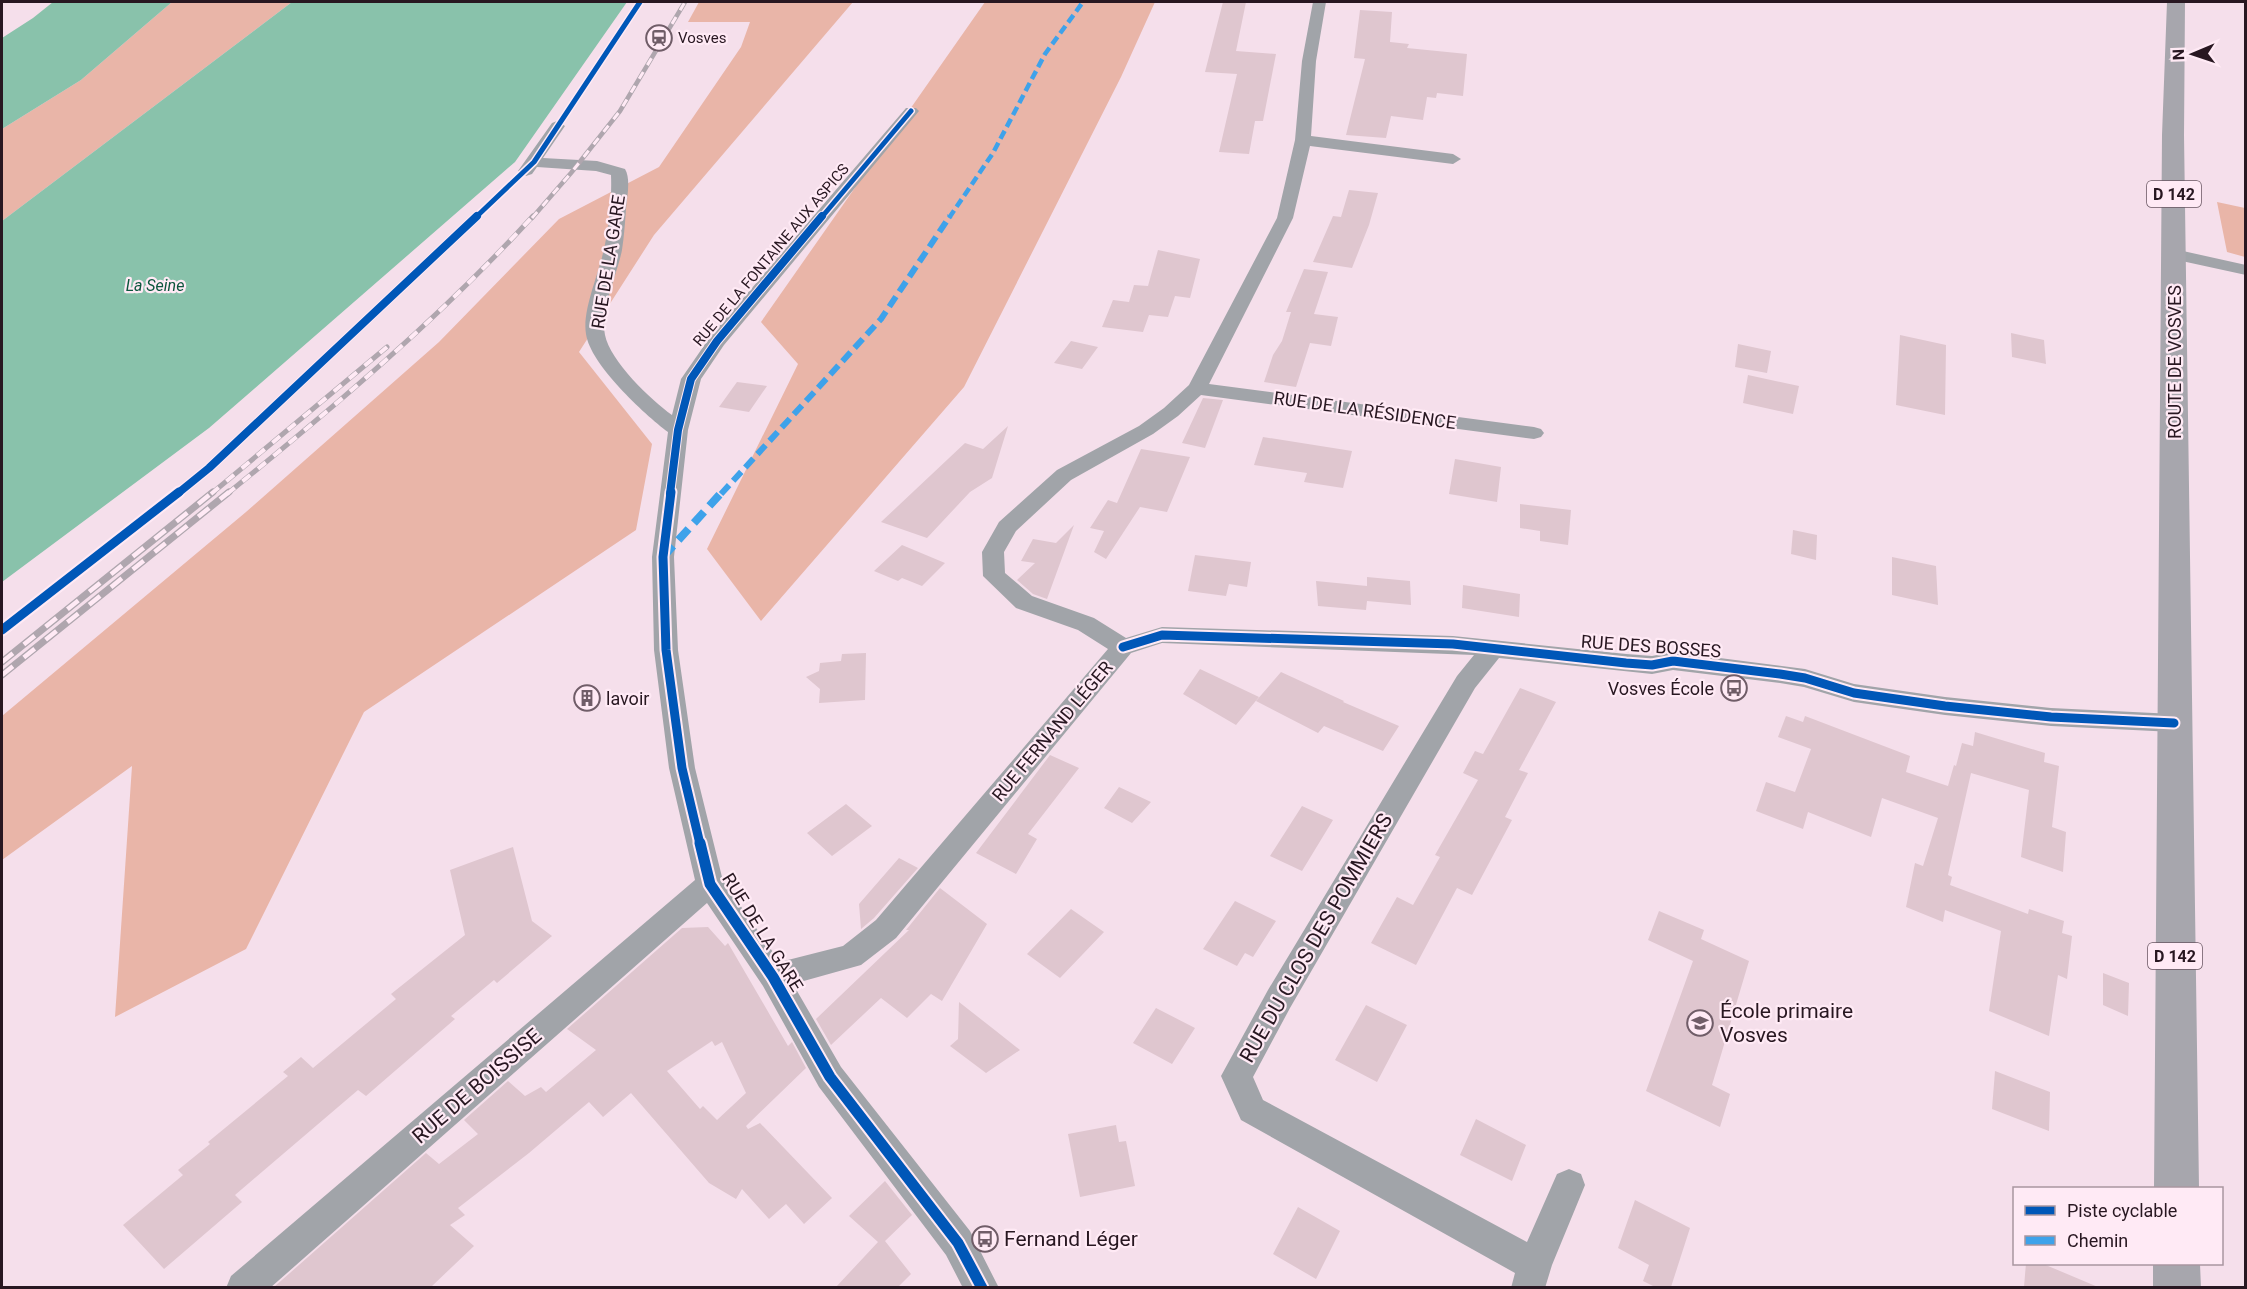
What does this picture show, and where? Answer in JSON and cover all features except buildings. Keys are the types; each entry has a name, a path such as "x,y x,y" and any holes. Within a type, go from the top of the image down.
{"main road":[{"name":"ROUTE DE VOSVES","path":"2174,723 2173,135 2176,2"},
{"name":"D 142","path":"2174,723 2177,1187"},
{"path":"2177,1265 2177,1287"}],"street":[{"name":"RUE FERNAND LÉGER","path":"773,977 851,956 886,929 1123,647 1086,624 1024,602 994,576 993,552 1007,527 1064,475 1146,430 1171,412 1197,387 1285,218 1303,140 1309,61 1318,2"},
{"name":"RUE DE LA FONTAINE AUX ASPICS","path":"678,430 691,380 704,356 911,111"},
{"name":"RUE DE LA GARE","path":"557,126 529,168 597,166 619,172 620,189 613,250 596,315 595,334 602,354 652,410 678,430 663,557 666,650 682,768 710,884 773,977 830,1077 958,1243 982,1287"},
{"path":"1303,140 1453,159"},
{"path":"2174,254 2246,270"},
{"name":"RUE DE LA RÉSIDENCE","path":"1197,387 1534,433"},
{"name":"RUE DES BOSSES","path":"1123,647 1162,635 1453,644 1626,663 1652,665 1673,661 1780,674 1805,678 1854,693 1945,706 2051,717 2174,723"},
{"name":"RUE DU CLOS DES POMMIERS","path":"1493,648 1466,682 1279,999 1237,1076 1252,1110 1531,1276 1569,1185"},
{"name":"RUE DE BOISSISE","path":"243,1287 710,884"}],"shaded area":[{"path":"172,2 292,2 2,221 2,129 81,80"},
{"path":"699,2 853,2 654,235 579,352 652,444 636,530 364,712 246,949 115,1017 132,766 2,860 2,716 246,512 439,342 559,219 659,167 741,47 750,22 688,22"},
{"path":"985,2 1155,2 1121,77 964,387 761,621 707,549 798,364 761,322"},
{"path":"2217,202 2245,208 2245,257 2227,252"}],"water":[{"path":"53,2 172,2 81,80 2,129 2,38"},
{"name":"La Seine","path":"292,2 627,2 515,162 209,428 2,582 2,221"}],"railway":[{"path":"532,218 620,111 685,2"},
{"path":"227,494 424,326 498,254 533,216"},
{"path":"211,494 387,347"},
{"path":"2,662 213,492"},
{"path":"2,675 229,492"}],"marked path":[{"path":"663,557 881,319 993,153 1045,54 1083,2"}],"cycle path":[{"path":"2,630 209,468 523,173 534,162 640,2"},
{"path":"911,111 717,341 691,379 678,430 663,557 666,650 682,768 710,884 773,977 830,1077 958,1243 982,1288"},
{"path":"1123,647 1162,635 1453,644 1626,663 1652,665 1673,661 1780,674 1805,678 1854,693 1945,706 2051,717 2174,723"}],"place":[{"name":"Vosves","path":"659,38"},
{"name":"Vosves École","path":"1734,688"},
{"name":"lavoir","path":"587,698"},
{"name":"École primaire Vosves","path":"1700,1023"},
{"name":"Fernand Léger","path":"985,1239"}]}
